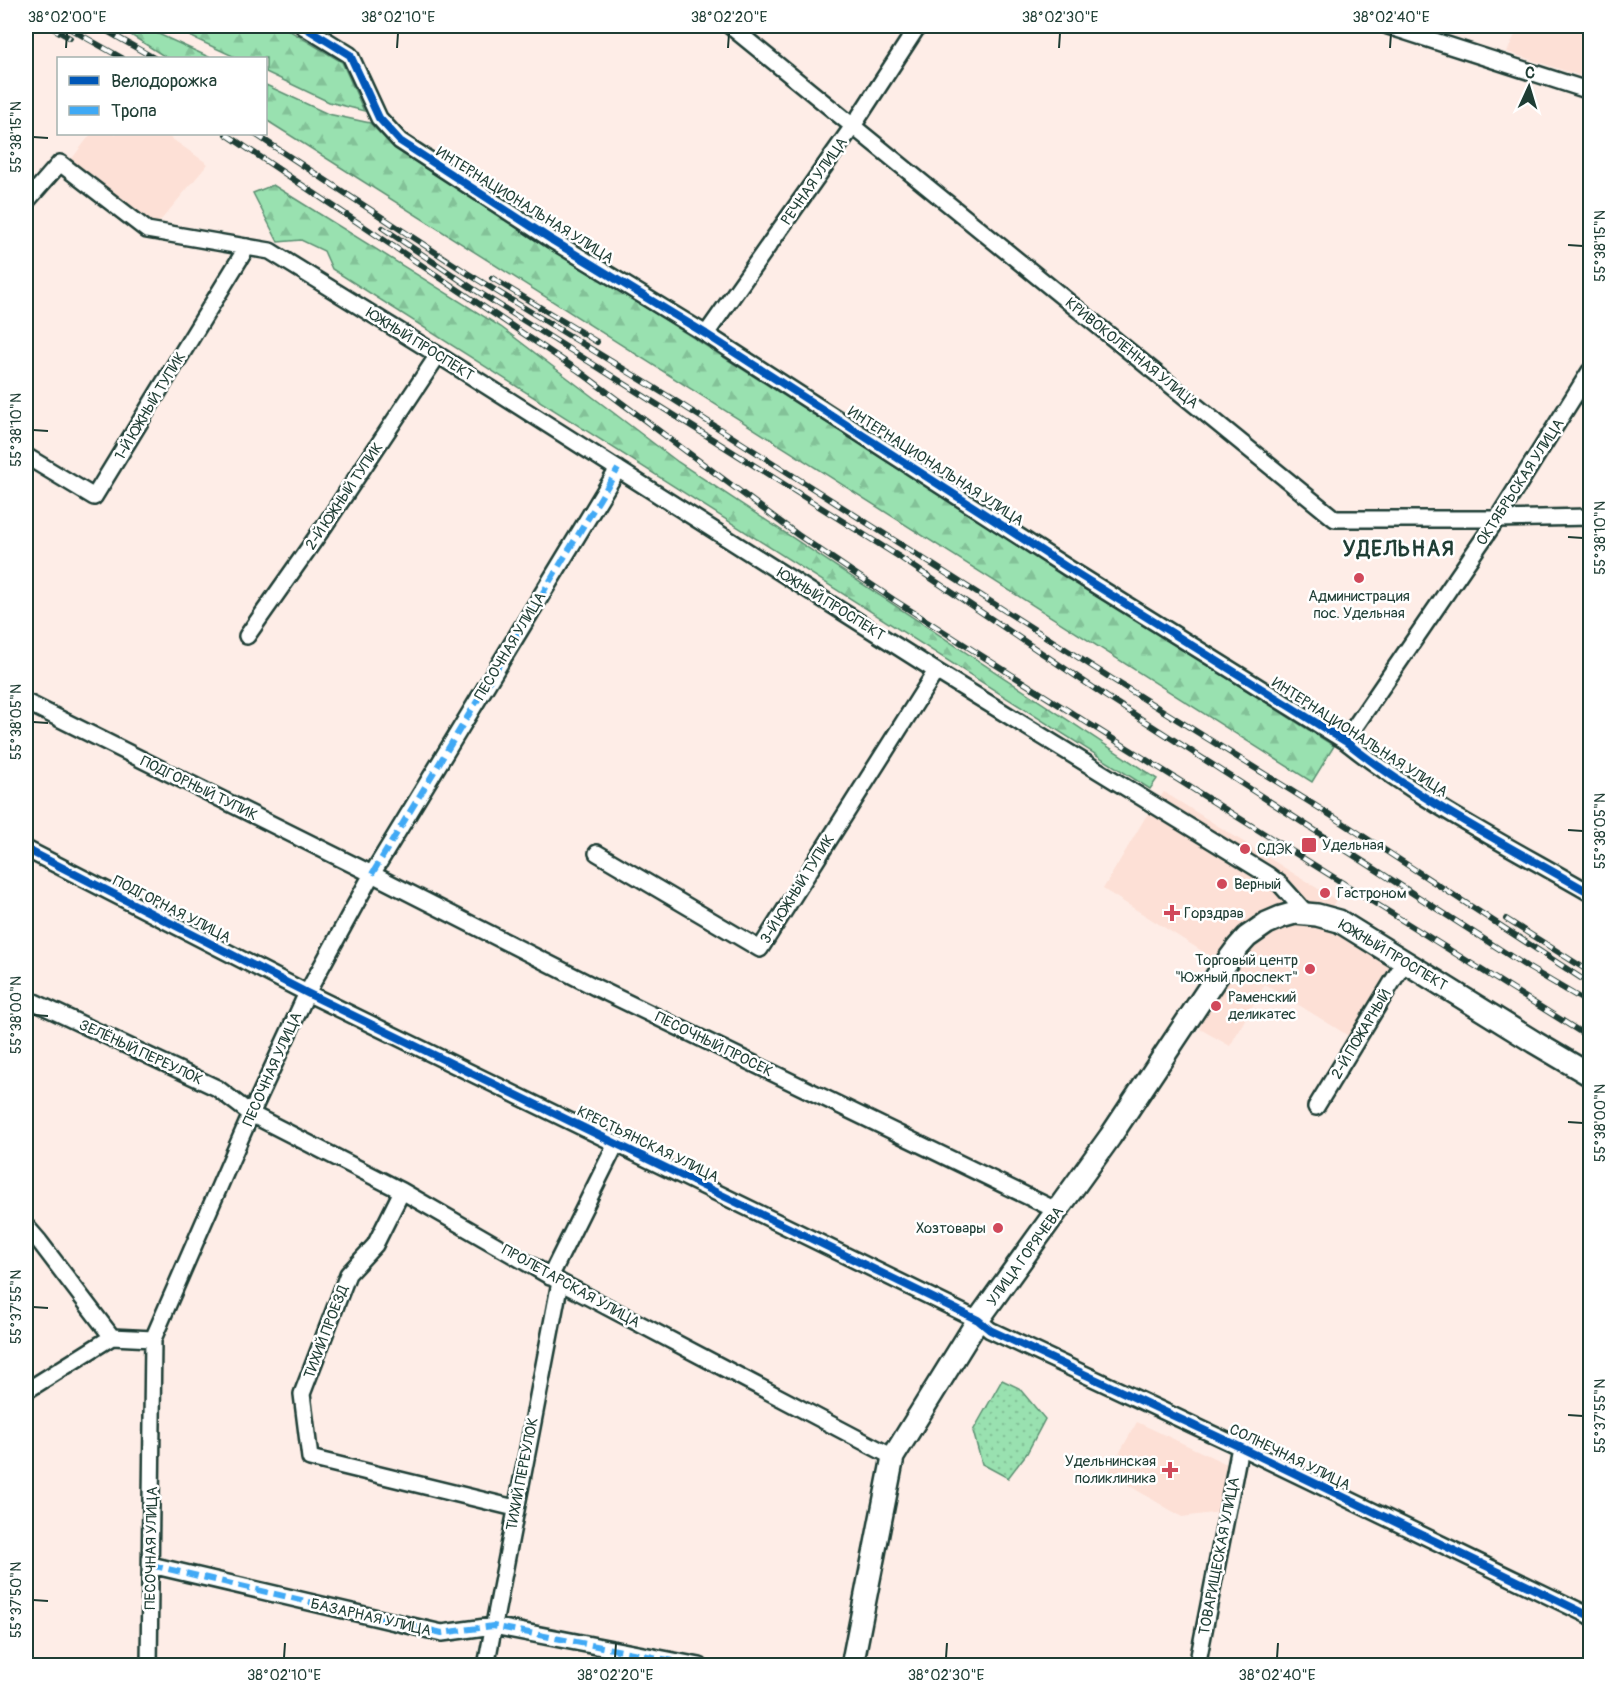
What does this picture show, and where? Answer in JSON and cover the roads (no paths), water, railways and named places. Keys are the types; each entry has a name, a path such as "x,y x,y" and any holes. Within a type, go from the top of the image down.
{"main road":[{"name":"УЛИЦА ГОРЯЧЕВА","path":"852,1665 892,1457 978,1320 1110,1137 1238,947 1246,937 1267,923 1295,913 1306,913"},
{"name":"ЮЖНЫЙ ПРОСПЕКТ","path":"1306,913 1339,921 1590,1075"}],"street":[{"name":"ИНТЕРНАЦИОНАЛЬНАЯ УЛИЦА","path":"303,26 350,55 379,118 400,141 552,240 706,334 1068,568 1345,741 1415,792 1590,893"},
{"name":"КРИВОКОЛЕННАЯ УЛИЦА","path":"730,26 1335,519 1590,517"},
{"name":"РЕЧНАЯ УЛИЦА","path":"706,334 853,126 918,26"},
{"path":"1388,26 1426,31 1590,91"},
{"name":"ЮЖНЫЙ ПРОСПЕКТ","path":"26,202 60,163 147,230 270,251 936,671 1268,875 1280,884 1306,913"},
{"name":"1-Й ЮЖНЫЙ ТУПИК","path":"26,456 94,497 247,247"},
{"name":"2-Й ЮЖНЫЙ ТУПИК","path":"247,636 325,525 438,355"},
{"name":"ОКТЯБРЬСКАЯ УЛИЦА","path":"1345,741 1497,519 1590,371"},
{"name":"ПЕСОЧНАЯ УЛИЦА","path":"149,1665 153,1340 251,1114 307,993 372,874 618,469"},
{"name":"3-Й ЮЖНЫЙ ТУПИК","path":"597,853 760,949 936,671"},
{"name":"ПОДГОРНЫЙ ТУПИК","path":"26,702 372,874"},
{"name":"ПОДГОРНАЯ УЛИЦА","path":"26,849 307,993"},
{"name":"ПЕСОЧНЫЙ ПРОСЕК","path":"372,874 605,992 1058,1210"},
{"name":"2-Й ПОЖАРНЫЙ","path":"1316,1107 1405,961"},
{"name":"КРЕСТЬЯНСКАЯ УЛИЦА","path":"307,993 978,1320"},
{"name":"ЗЕЛЁНЫЙ ПЕРЕУЛОК","path":"26,998 217,1088 251,1114"},
{"name":"ПРОЛЕТАРСКАЯ УЛИЦА","path":"251,1114 402,1191 555,1279 892,1457"},
{"name":"ТИХИЙ ПЕРЕУЛОК","path":"486,1665 555,1279 616,1144"},
{"name":"ТИХИЙ ПРОЕЗД","path":"402,1191 375,1245 348,1274 302,1394 310,1458 515,1508"},
{"path":"26,1226 32,1244 112,1337"},
{"name":"СОЛНЕЧНАЯ УЛИЦА","path":"978,1320 1000,1335 1240,1447 1590,1617"},
{"path":"26,1391 112,1337 153,1340"},
{"name":"ТОВАРИЩЕСКАЯ УЛИЦА","path":"1197,1665 1240,1447"},
{"name":"БАЗАРНАЯ УЛИЦА","path":"151,1565 442,1633 493,1626 700,1665"}],"railway":[{"path":"49,26 70,38"},
{"path":"65,26 120,57"},
{"path":"98,26 152,57"},
{"path":"227,135 579,371 798,535 894,600 1590,1038"},
{"path":"257,135 467,273 671,398 1340,821 1590,984"},
{"path":"383,228 472,288 898,556 1107,697 1529,968 1590,1004"},
{"path":"492,278 597,342"},
{"path":"1506,919 1590,972"}],"place":[{"name":"Администрация пос. Удельная","path":"1359,578"},
{"name":"Удельная","path":"1309,845"},
{"name":"СДЭК","path":"1245,849"},
{"name":"Верный","path":"1222,884"},
{"name":"Гастроном","path":"1325,893"},
{"name":"Горздрав","path":"1172,913"},
{"name":"Торговый центр \"Южный проспект\"","path":"1310,969"},
{"name":"Раменский деликатес","path":"1216,1006"},
{"name":"Хозтовары","path":"998,1228"},
{"name":"Удельнинская поликлиника","path":"1170,1470"}],"district":[{"name":"УДЕЛЬНАЯ","path":"1399,549"}]}
